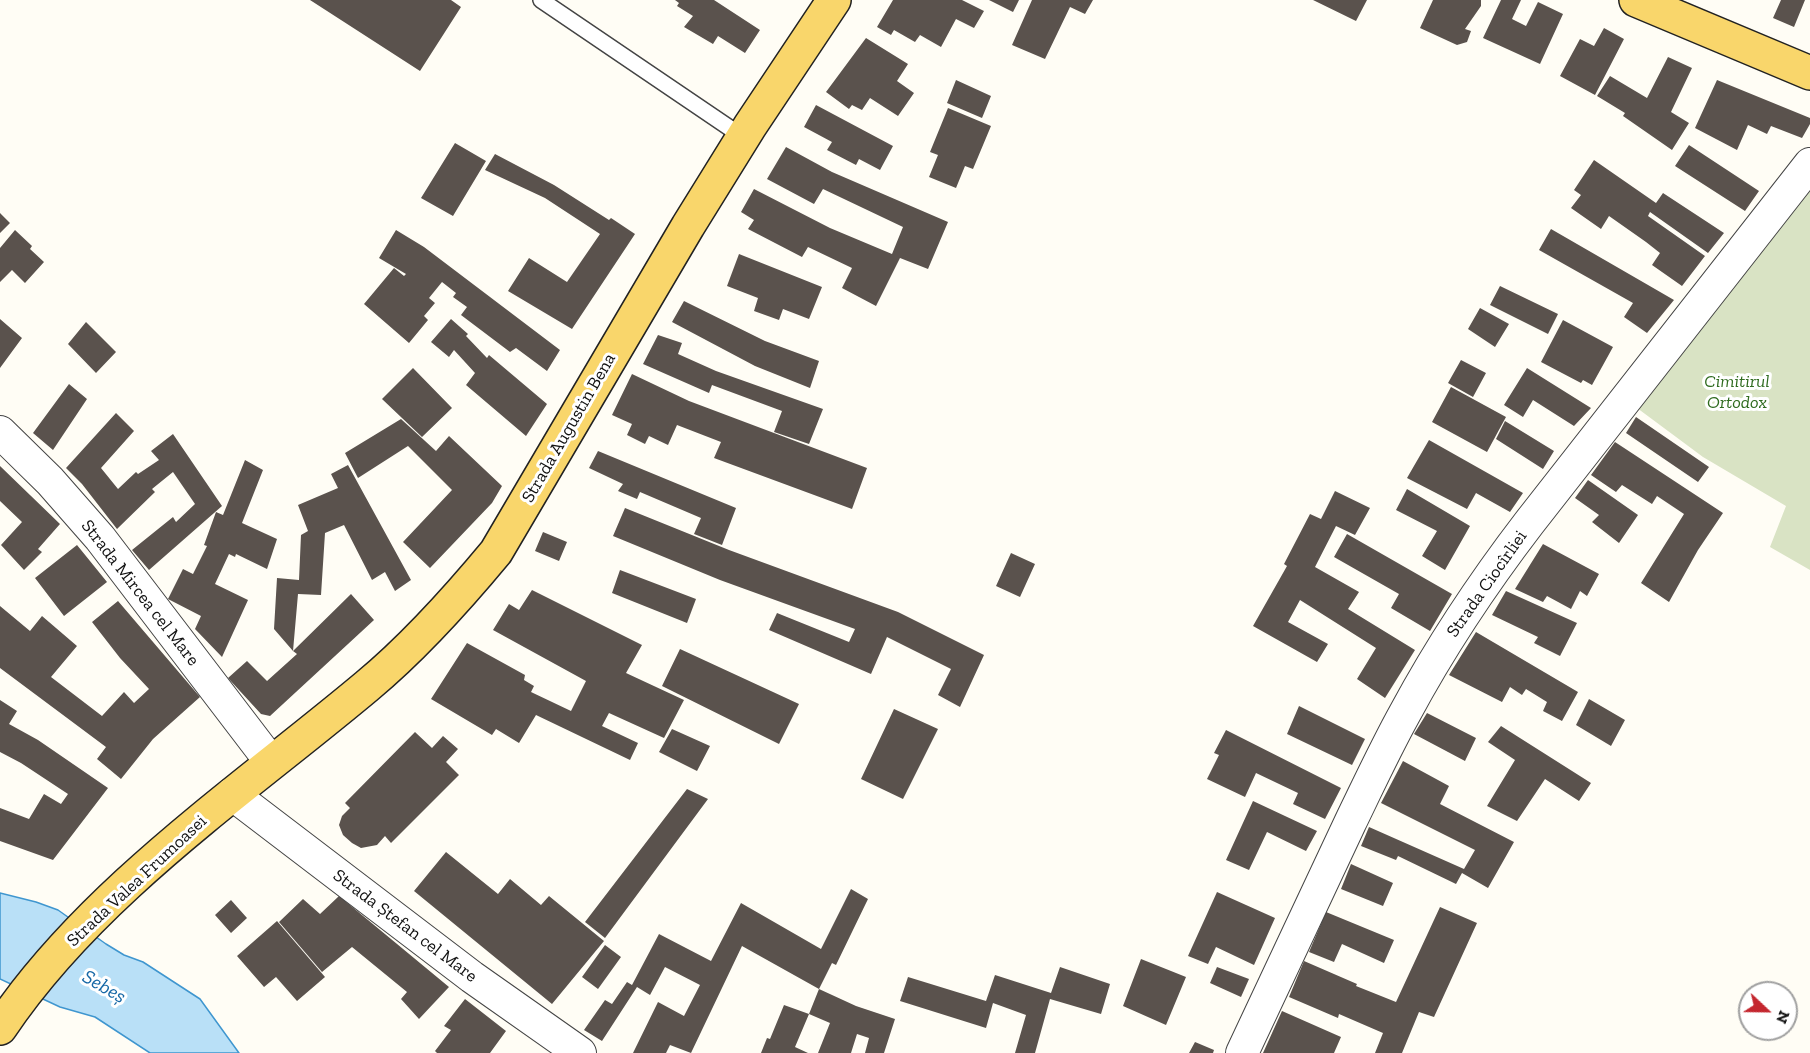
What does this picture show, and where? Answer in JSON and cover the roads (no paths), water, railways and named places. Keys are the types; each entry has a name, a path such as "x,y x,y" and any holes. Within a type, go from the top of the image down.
{"main road":[{"name":"Strada Augustin Bena","path":"232,794 369,684 423,633 472,582 496,552 646,297 743,138 834,0"},
{"path":"1636,0 1810,73"},
{"name":"Strada Valea Frumoasei","path":"0,1028 46,968 101,910 232,794"}],"street":[{"name":"Strada Ciocîrliei","path":"1242,1053 1299,927 1383,756 1445,645 1490,575 1529,523 1810,164"},
{"name":"Strada Mircea cel Mare","path":"0,432 50,480 100,538 271,762"},
{"name":"Strada Ștefan cel Mare","path":"232,794 472,977 580,1053"}],"lane":[{"path":"541,0 743,138"}],"water":[{"name":"Sebeș","path":"0,893 58,910 106,944 124,955 143,962 200,999 239,1053 150,1053 95,1017 60,1007 0,979"}],"park label":[{"name":"Cimitirul Ortodox","path":"1737,392"}]}
